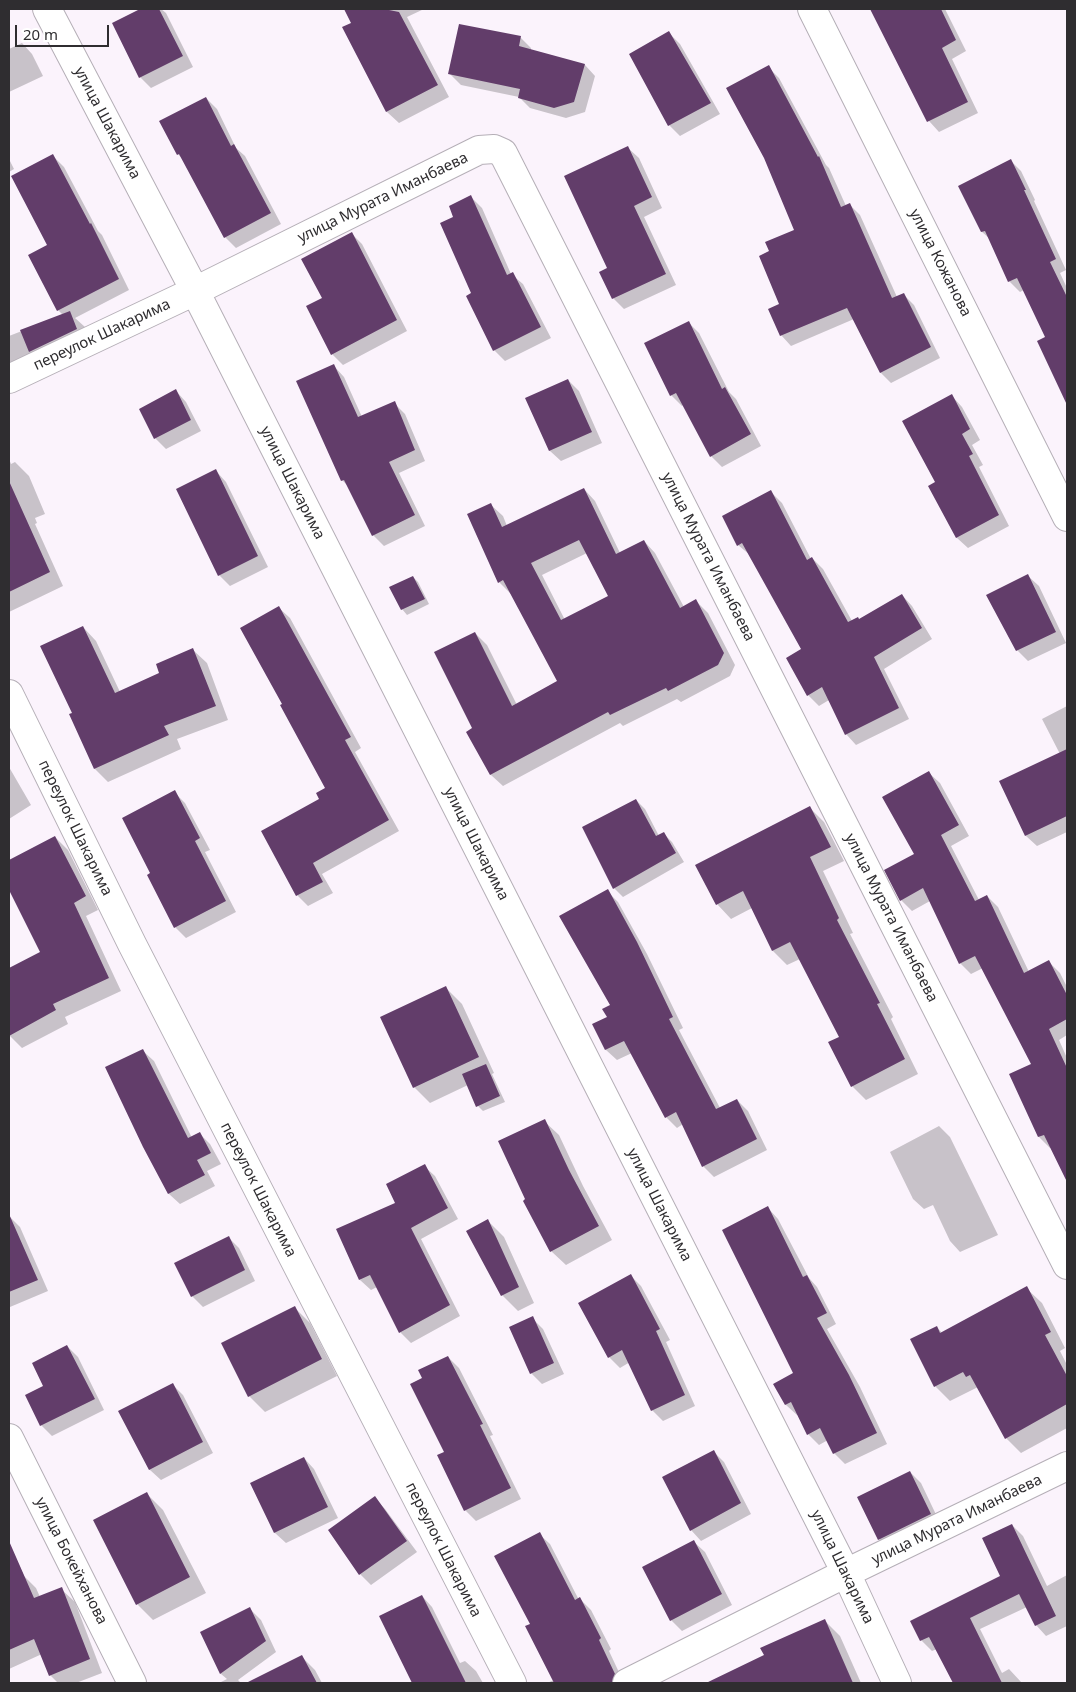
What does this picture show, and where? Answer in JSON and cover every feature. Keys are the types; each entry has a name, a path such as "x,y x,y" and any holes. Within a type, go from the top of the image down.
{"street":[{"name":"улица Шакарима","path":"47,9 195,291 846,1573 897,1683"},
{"name":"улица Кожанова","path":"812,9 1067,517"},
{"name":"улица Мурата Иманбаева","path":"195,291 479,150 494,149 503,153 1067,1265"},
{"name":"переулок Шакарима","path":"9,379 195,291"},
{"name":"переулок Шакарима","path":"9,694 132,944 512,1683"},
{"name":"улица Бокейханова","path":"9,1438 132,1683"},
{"name":"улица Мурата Иманбаева","path":"846,1573 1067,1466"},
{"path":"627,1683 846,1573"}],"building":[{"path":"140,9 159,9 183,56 139,78 112,23"},
{"path":"344,9 384,9 399,12 438,85 386,112 342,27 351,23"},
{"path":"870,9 941,9 956,40 942,48 968,102 927,122"},
{"path":"459,24 521,36 519,46 585,64 574,102 554,108 518,98 520,89 448,74"},
{"path":"669,31 711,103 668,126 629,54"},
{"path":"769,65 819,156 841,207 850,203 892,298 904,293 931,347 880,373 847,308 780,336 768,309 779,304 759,256 769,251 765,242 794,230 764,158 726,88"},
{"path":"206,97 231,146 234,144 271,213 224,238 159,121"},
{"path":"628,146 652,197 634,206 666,274 612,299 599,272 607,268 564,176"},
{"path":"53,154 119,279 57,311 28,255 47,245 11,176"},
{"path":"1011,159 1056,259 1050,262 1067,297 1067,405 1037,341 1045,337 1017,278 1008,282 985,231 981,232 958,186"},
{"path":"471,195 507,275 513,272 541,327 493,351 466,296 471,293 440,223 453,217 449,206"},
{"path":"352,232 397,320 331,355 306,306 322,298 301,259"},
{"path":"70,311 77,329 29,352 20,330"},
{"path":"689,321 722,389 725,387 751,434 710,457 676,393 670,396 644,343"},
{"path":"334,364 358,417 395,401 415,450 389,462 415,515 372,536 344,480 341,481 296,381"},
{"path":"568,379 592,432 549,451 525,398"},
{"path":"176,389 191,420 154,439 139,409"},
{"path":"952,394 970,429 962,434 973,454 969,456 999,515 956,538 928,486 935,482 902,421"},
{"path":"216,469 258,556 218,576 176,489"},
{"path":"9,481 50,572 9,592"},
{"path":"584,488 616,554 644,540 680,608 696,599 724,653 718,665 668,691 666,688 610,715 608,712 490,775 466,732 472,728 434,652 475,632 512,706 557,681 503,580 498,583 467,514 491,503 502,527","holes":["579,540 608,596 561,620 531,563"]},
{"path":"771,490 807,560 812,557 848,622 858,617 859,619 902,594 922,628 874,657 899,708 845,735 822,687 807,696 786,658 801,649 742,543 737,546 722,516"},
{"path":"1028,574 1056,632 1016,651 986,595"},
{"path":"413,576 425,599 401,610 389,587"},
{"path":"279,606 351,737 345,740 389,820 313,863 323,882 296,896 261,831 319,799 316,793 325,788 240,628"},
{"path":"83,626 115,693 159,673 156,664 193,648 216,706 164,726 169,735 94,769 69,714 72,713 40,646"},
{"path":"1067,749 1067,816 1025,836 999,781"},
{"path":"929,771 959,825 941,835 975,901 987,895 1024,973 1049,960 1067,995 1067,1019 1049,1029 1067,1068 1067,1182 1044,1135 1038,1137 1009,1074 1031,1064 975,956 959,964 923,888 900,901 884,870 914,854 882,797"},
{"path":"175,790 200,838 195,841 226,901 174,928 147,875 150,873 122,818"},
{"path":"636,799 656,836 664,832 676,853 613,889 582,827"},
{"path":"810,806 831,847 810,857 839,918 837,920 880,1003 877,1004 905,1059 851,1087 828,1042 839,1037 790,942 772,951 743,891 716,905 695,865"},
{"path":"55,836 86,896 74,903 109,978 53,1004 56,1010 9,1036 9,968 40,952 9,890 9,860"},
{"path":"608,889 637,942 673,1017 669,1019 716,1109 737,1099 757,1139 702,1167 676,1112 665,1118 624,1041 605,1050 592,1024 607,1017 602,1009 610,1005 559,916"},
{"path":"446,986 479,1057 413,1088 380,1017"},
{"path":"143,1049 188,1138 200,1132 211,1153 197,1160 205,1175 168,1194 143,1147 105,1067"},
{"path":"486,1064 500,1096 476,1107 462,1074"},
{"path":"545,1119 569,1170 599,1226 550,1252 523,1201 525,1199 498,1141"},
{"path":"425,1164 448,1208 411,1228 450,1305 399,1333 370,1275 359,1280 336,1229 395,1203 386,1184"},
{"path":"768,1206 803,1277 807,1275 827,1313 817,1318 849,1375 877,1433 833,1454 820,1428 807,1435 791,1402 785,1405 773,1384 793,1373 722,1230"},
{"path":"9,1214 38,1280 9,1292"},
{"path":"488,1219 519,1287 501,1296 466,1231"},
{"path":"229,1236 245,1270 191,1297 174,1263"},
{"path":"631,1274 660,1329 656,1331 685,1395 651,1411 622,1350 608,1358 578,1303"},
{"path":"1027,1286 1051,1332 1045,1335 1067,1376 1067,1404 1005,1439 970,1375 966,1377 963,1372 934,1387 910,1339 937,1326 940,1333"},
{"path":"295,1306 322,1359 248,1397 221,1343"},
{"path":"533,1316 554,1363 530,1374 509,1327"},
{"path":"67,1345 95,1399 40,1426 25,1395 43,1386 32,1363"},
{"path":"448,1356 483,1424 480,1425 511,1488 464,1511 437,1455 444,1452 410,1384 422,1378 418,1370"},
{"path":"173,1383 203,1442 149,1470 118,1411"},
{"path":"714,1450 741,1503 690,1531 662,1477"},
{"path":"304,1457 328,1507 274,1533 250,1483"},
{"path":"910,1471 931,1514 878,1540 857,1497"},
{"path":"147,1492 190,1577 136,1605 93,1520"},
{"path":"375,1496 407,1541 359,1575 328,1530"},
{"path":"1012,1524 1056,1616 1035,1626 1019,1594 970,1618 1002,1683 953,1683 929,1637 920,1641 910,1621 1000,1576 982,1538"},
{"path":"540,1532 575,1600 580,1597 601,1638 599,1640 615,1674 612,1683 554,1683 525,1626 530,1624 494,1556"},
{"path":"694,1540 722,1594 670,1621 642,1567"},
{"path":"9,1541 34,1598 62,1587 90,1659 49,1676 34,1639 9,1650"},
{"path":"422,1595 466,1683 412,1683 379,1616"},
{"path":"250,1607 266,1641 220,1674 200,1632"},
{"path":"825,1619 853,1683 706,1683 764,1655 760,1648"},
{"path":"302,1655 317,1683 246,1683"}]}
